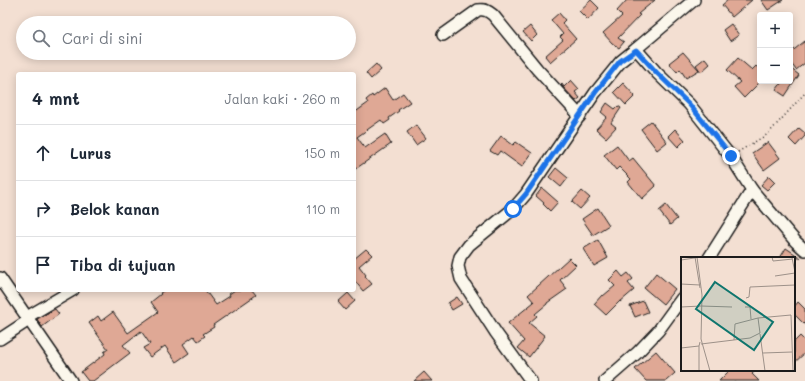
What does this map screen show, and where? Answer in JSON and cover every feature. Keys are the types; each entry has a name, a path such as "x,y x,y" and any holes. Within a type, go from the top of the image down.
{"street":[{"path":"531,381 496,333 461,279 458,266 460,257 469,245 513,209 526,194 595,93 620,61 636,50 694,0"},
{"path":"443,35 478,10 483,9 488,11 580,116"},
{"path":"636,50 689,104 731,156 752,190 796,242 805,250"},
{"path":"710,257 752,190"},
{"path":"0,278 71,381"},
{"path":"0,339 28,318 70,292"},
{"path":"605,381 637,353 658,331 681,299"}],"path":[{"path":"731,156 768,134 805,93"}],"building":[{"path":"591,0 599,8 588,20 579,11"},
{"path":"627,0 655,0 638,14 640,15 618,38 624,42 619,48 603,33 622,16 617,11"},
{"path":"728,0 752,0 732,17 722,5"},
{"path":"761,0 783,0 768,10"},
{"path":"559,13 565,20 562,23 576,39 550,62 545,56 563,40 560,37 563,34 551,20"},
{"path":"731,24 739,35 730,41 723,30"},
{"path":"530,26 537,35 531,41 523,32"},
{"path":"805,41 805,63 796,70 793,66 793,51"},
{"path":"683,52 699,70 686,78 680,69 677,72 669,63"},
{"path":"705,58 710,64 701,72 696,65"},
{"path":"738,58 752,70 756,66 758,84 744,98 734,87 740,82 727,70"},
{"path":"376,64 381,70 371,79 366,73"},
{"path":"793,70 799,75 793,84"},
{"path":"571,80 579,89 575,92 580,98 576,101 561,85 562,84 564,87"},
{"path":"623,83 635,96 626,105 614,92"},
{"path":"781,84 793,84 785,96 776,90"},
{"path":"385,88 393,100 403,93 410,102 398,110 399,111 389,118 390,120 384,124 381,120 357,137 365,148 385,134 391,144 356,169 356,112 368,103 366,100 372,95 373,97"},
{"path":"607,103 615,109 618,106 621,108 611,123 616,127 606,138 596,129 607,117 601,112"},
{"path":"651,121 667,142 657,150 641,129"},
{"path":"416,125 426,138 416,145 407,132"},
{"path":"799,128 805,133 805,136 796,146 789,139"},
{"path":"675,129 685,140 678,147 668,136"},
{"path":"501,136 513,145 516,142 532,153 522,167 500,151 497,155 490,151"},
{"path":"768,142 780,158 764,170 752,153"},
{"path":"617,145 629,161 633,158 656,186 642,199 628,182 631,179 619,167 616,170 604,155"},
{"path":"556,168 568,178 561,187 549,177"},
{"path":"769,176 775,182 767,190 761,185"},
{"path":"542,188 558,202 550,211 536,196"},
{"path":"582,191 590,198 580,209 572,202"},
{"path":"666,205 677,219 670,225 659,211"},
{"path":"598,208 609,225 593,235 582,219"},
{"path":"598,240 608,258 594,266 583,249"},
{"path":"786,248 801,258 795,257 781,257"},
{"path":"366,249 372,255 359,266 372,284 363,291 356,282 356,257"},
{"path":"569,258 576,265 560,280 567,289 547,303 535,314 537,316 529,323 545,336 529,357 518,348 524,341 508,323 534,302 528,295"},
{"path":"618,271 623,277 628,273 633,279 628,283 634,290 606,315 594,304 602,295 603,296 615,286 609,280"},
{"path":"656,273 675,289 663,304 644,288"},
{"path":"206,292 216,305 230,296 229,294 232,292 254,292 256,295 213,325 214,327 203,334 205,336 198,341 194,336 183,344 189,353 176,362 165,346 150,357 143,348 150,344 141,331 123,345 130,353 93,381 88,381 81,372 105,354 104,352 108,349 89,323 98,316 101,321 113,312 128,333 158,312 151,302 161,294 160,293"},
{"path":"348,293 355,301 345,310 338,302"},
{"path":"457,297 462,304 452,310 448,303"},
{"path":"643,301 648,312 635,317 630,306"},
{"path":"798,302 805,309 805,325 795,315 795,306"},
{"path":"55,309 59,314 42,327 37,319"},
{"path":"800,336 805,341 805,353 795,362 795,341"},
{"path":"656,351 675,373 666,381 646,381 635,369"},
{"path":"729,371 755,371 752,374 759,381 719,381"},
{"path":"424,372 432,381 414,381"}],"route":[{"path":"513,209 526,194 607,77 620,61 636,50 689,104 731,156"}]}
